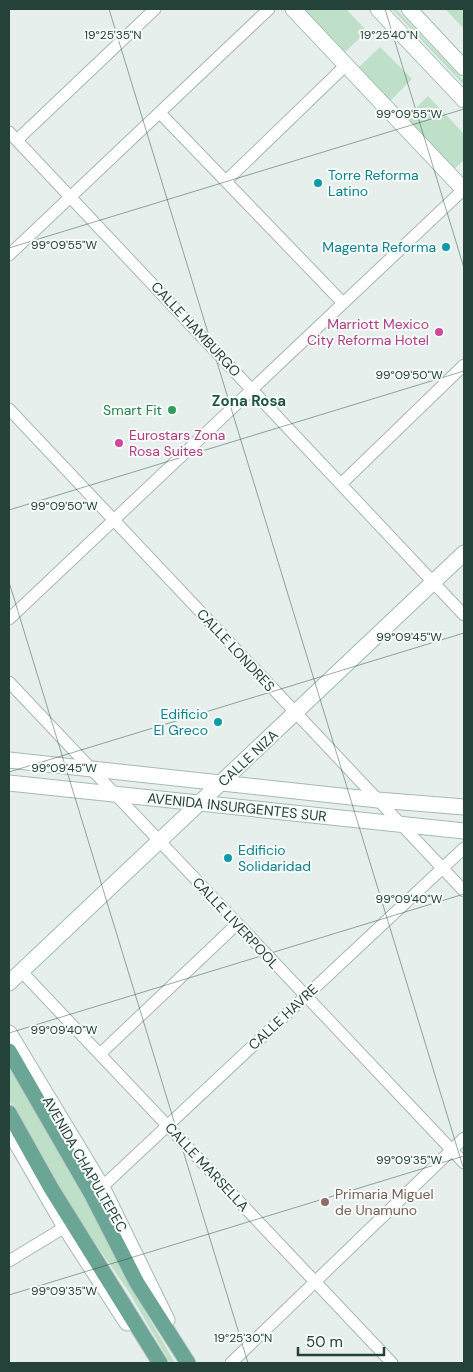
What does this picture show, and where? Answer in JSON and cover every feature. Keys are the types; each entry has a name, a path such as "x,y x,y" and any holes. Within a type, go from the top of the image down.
{"main road":[{"path":"293,9 464,190"},
{"path":"378,9 464,100"},
{"path":"409,9 464,68"},
{"name":"CALLE NIZA","path":"9,983 464,553"},
{"name":"AVENIDA INSURGENTES SUR","path":"9,760 378,800 464,807"},
{"name":"AVENIDA INSURGENTES SUR","path":"9,783 464,831"},
{"name":"AVENIDA CHAPULTEPEC","path":"9,1033 102,1187 185,1358"},
{"name":"AVENIDA CHAPULTEPEC","path":"9,1051 92,1195 137,1283 185,1358"},
{"path":"9,1113 51,1188 159,1363"},
{"path":"9,1130 65,1227 130,1328 159,1363"}],"street":[{"path":"13,136 155,9"},
{"path":"9,255 269,9"},
{"path":"226,181 346,65"},
{"path":"160,112 344,303"},
{"name":"CALLE HAMBURGO","path":"13,136 464,615"},
{"path":"9,619 464,190"},
{"path":"341,484 462,373"},
{"name":"CALLE LONDRES","path":"9,410 464,891"},
{"name":"CALLE LIVERPOOL","path":"9,682 464,1163"},
{"name":"CALLE HAVRE","path":"102,1187 464,848"},
{"path":"100,1054 237,924"},
{"name":"CALLE MARSELLA","path":"21,971 392,1363"},
{"path":"231,1363 464,1138"},
{"path":"9,1261 65,1227"}],"green space":[{"path":"302,9 346,9 367,31 344,53"},
{"path":"392,9 396,9 464,81 464,85"},
{"path":"445,9 464,9 464,29"},
{"path":"380,47 412,79 390,101 358,68"},
{"path":"428,96 464,134 464,160 454,169 406,118"},
{"path":"9,1066 78,1184 133,1290 175,1363 170,1363 129,1292 78,1218 9,1100"}],"place":[{"name":"Torre Reforma Latino","path":"318,183"},
{"name":"Magenta Reforma","path":"446,247"},
{"name":"Marriott Mexico City Reforma Hotel","path":"439,332"},
{"name":"Smart Fit","path":"172,410"},
{"name":"Eurostars Zona Rosa Suites","path":"119,443"},
{"name":"Edificio El Greco","path":"218,722"},
{"name":"Edificio Solidaridad","path":"228,858"},
{"name":"Primaria Miguel de Unamuno","path":"325,1202"}],"district":[{"name":"Zona Rosa","path":"249,401"}]}
